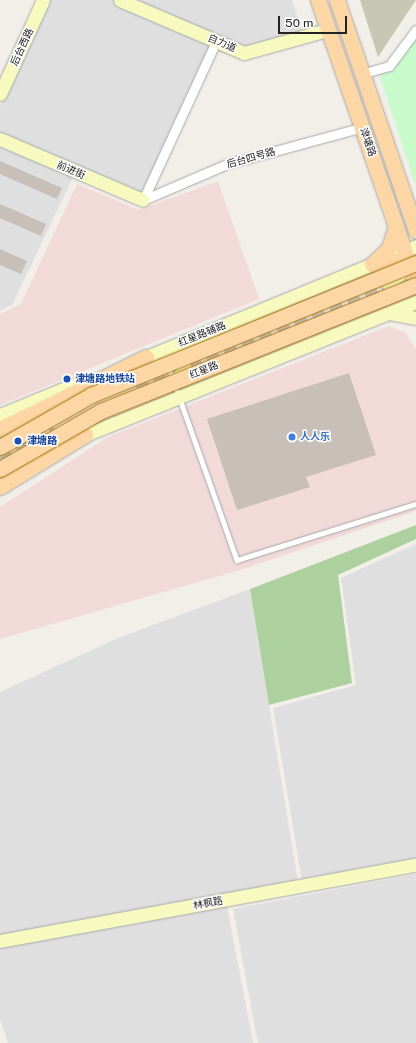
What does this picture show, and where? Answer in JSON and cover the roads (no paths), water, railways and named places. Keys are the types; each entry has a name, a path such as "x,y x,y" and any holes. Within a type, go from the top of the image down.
{"main road":[{"name":"后台西路","path":"0,94 43,0"},
{"name":"自力道","path":"120,0 138,4 244,53 328,30"},
{"name":"津塘路","path":"318,0 363,127 396,227 413,247 416,285"},
{"name":"津塘路","path":"337,0 361,74 414,225"},
{"name":"前进街","path":"0,139 143,200"},
{"path":"413,247 414,225"},
{"path":"372,264 390,248 396,227"},
{"name":"红星路辅路","path":"0,415 146,357 413,247"},
{"path":"372,264 392,261 414,267"},
{"path":"388,284 414,267"},
{"name":"红星路","path":"0,447 91,395 414,267"},
{"name":"红星路","path":"0,470 101,411 416,285"},
{"path":"0,487 85,435 156,404 416,302"},
{"path":"384,314 401,313 416,318"},
{"path":"0,429 146,357"},
{"path":"156,404 168,392 175,379 185,368"},
{"name":"林枫路","path":"0,941 416,864"}],"street":[{"path":"361,74 389,66 416,30"},
{"path":"143,200 216,41"},
{"name":"后台四号路","path":"143,200 227,164 363,127"}],"lane":[{"path":"162,350 181,394 237,560 416,504"}],"tunnel":[{"path":"137,389 388,284"},
{"path":"0,459 55,430"}],"place":[{"name":"津塘路地铁站","path":"67,379"},
{"name":"人人乐","path":"292,437"},
{"name":"津塘路","path":"18,441"}]}
